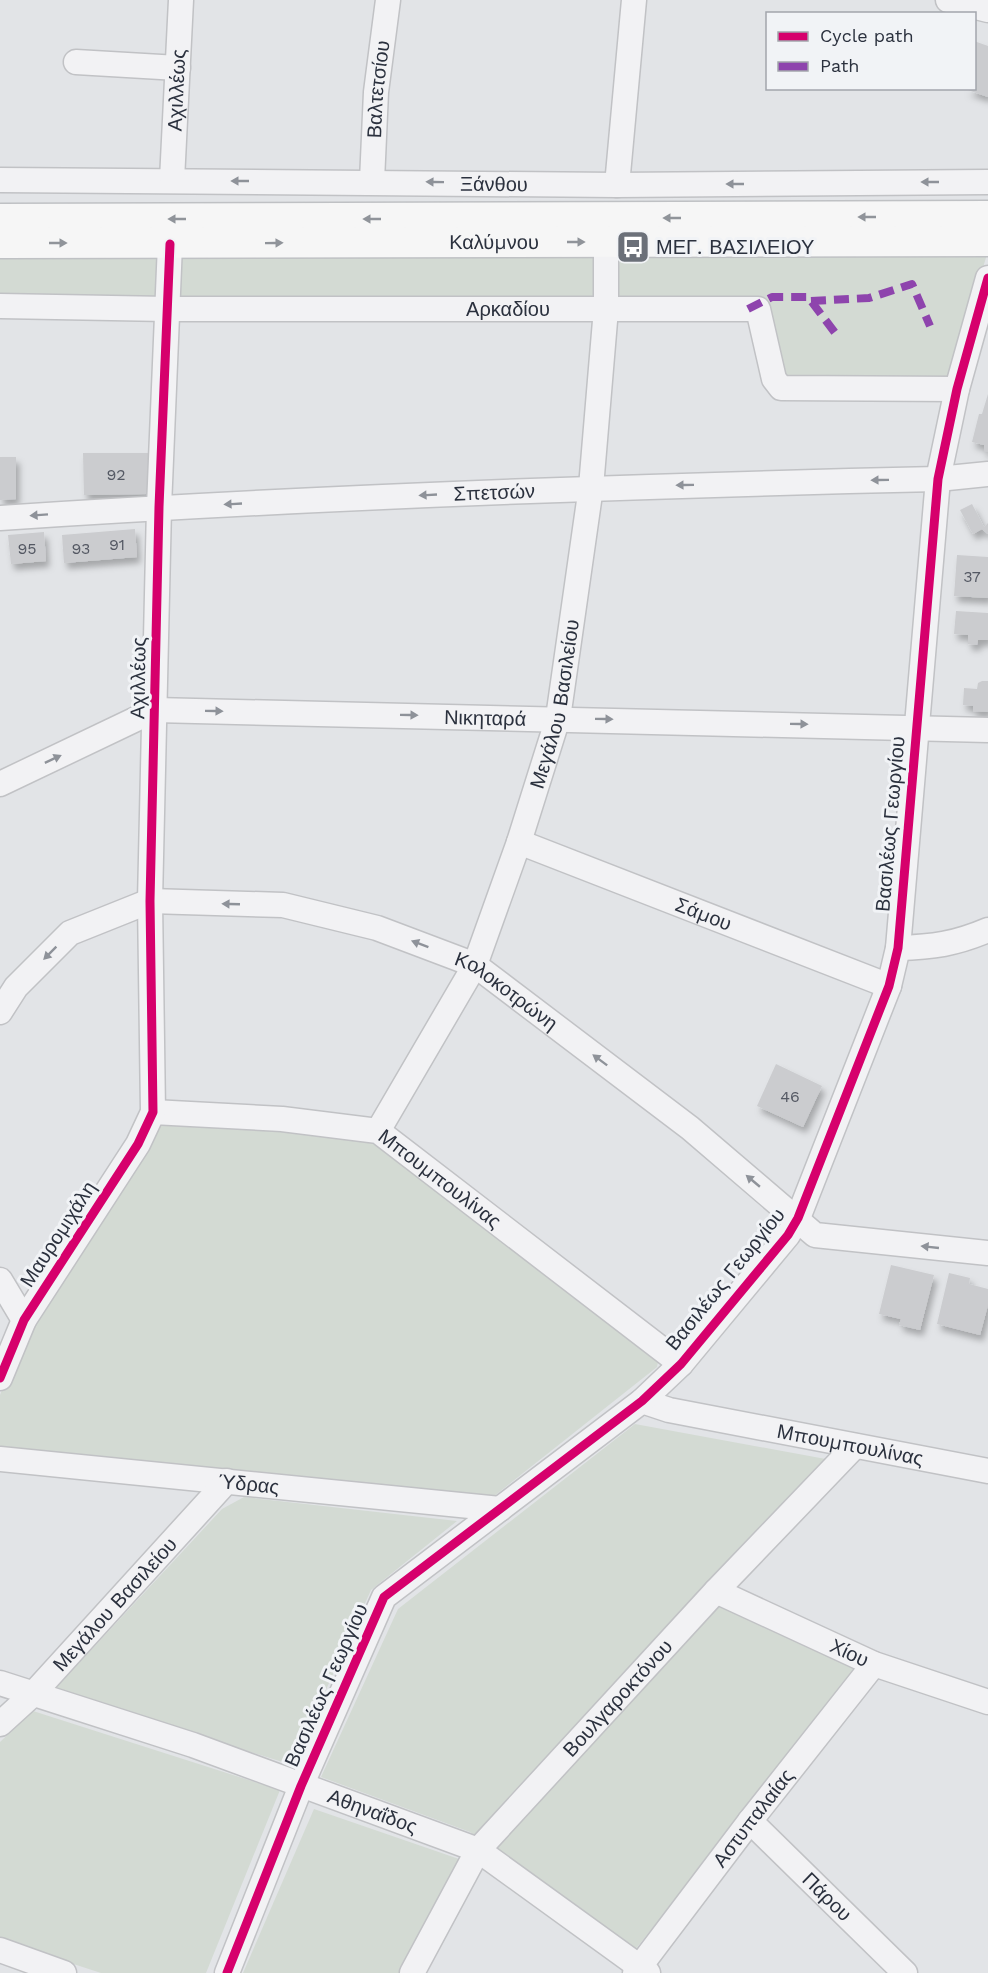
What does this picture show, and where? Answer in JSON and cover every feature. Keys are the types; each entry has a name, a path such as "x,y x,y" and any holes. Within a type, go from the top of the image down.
{"main road":[{"name":"Καλύμνου","path":"0,219 988,216"},
{"name":"Καλύμνου","path":"0,243 988,241"}],"street":[{"name":"Αχιλλέως","path":"172,180 182,0"},
{"name":"Βαλτετσίου","path":"372,181 375,92 388,0"},
{"path":"617,185 634,0"},
{"path":"948,0 988,10"},
{"path":"76,62 178,68"},
{"name":"Ξάνθου","path":"0,180 372,181 617,185 988,182"},
{"name":"Μεγάλου Βασιλείου","path":"378,1131 475,965 519,842 558,718 591,487 606,309 606,242"},
{"name":"Αχιλλέως","path":"153,1112 150,901 159,507 170,244"},
{"name":"Βασιλέως Γεωργίου","path":"227,1973 301,1786 384,1597 642,1401 681,1364 788,1235 798,1218 889,986 898,948 938,478 957,389 988,278"},
{"name":"Αρκαδίου","path":"0,306 167,309 758,309 774,379 781,388 957,389"},
{"name":"Σπετσών","path":"0,518 159,507 591,487 938,478 988,474"},
{"name":"Νικηταρά","path":"0,784 155,710 917,726 988,730"},
{"name":"Σάμου","path":"519,842 889,986"},
{"name":"Κολοκοτρώνη","path":"0,1012 16,987 70,933 150,901 283,905 377,928 475,965 690,1128 798,1218 815,1235 988,1253"},
{"path":"898,948 938,947 962,941 988,930"},
{"name":"Μπουμπουλίνας","path":"153,1112 282,1119 378,1131 681,1364"},
{"name":"Μαυρομιχάλη","path":"0,1378 24,1320 138,1144 153,1112"},
{"path":"0,1280 24,1320"},
{"name":"Μπουμπουλίνας","path":"642,1401 669,1410 988,1471"},
{"name":"Βουλγαροκτόνου","path":"412,1973 478,1850 716,1591 855,1446"},
{"name":"Ύδρας","path":"0,1460 500,1509"},
{"name":"Μεγάλου Βασιλείου","path":"0,1724 33,1694 227,1481"},
{"name":"Χίου","path":"716,1591 874,1664 988,1702"},
{"name":"Αστυπαλαίας","path":"641,1971 750,1821 874,1664"},
{"name":"Αθηναΐδος","path":"0,1683 193,1744 478,1850 641,1971"},
{"name":"Πάρου","path":"750,1821 905,1973"},
{"path":"0,1950 21,1966 64,1973"}],"shaded area":[{"path":"161,249 157,299 0,297 0,250"},
{"path":"600,249 597,299 176,297 180,250"},
{"path":"621,249 988,251 949,380 787,379 765,298 615,301"},
{"path":"185,1118 374,1138 659,1357 657,1367 489,1500 0,1449 0,1395 28,1323 160,1123"},
{"path":"635,1424 831,1460 697,1596 858,1670 634,1951 470,1832 321,1777 398,1609"},
{"path":"244,1497 457,1521 371,1590 292,1765 54,1690 222,1509"},
{"path":"33,1711 280,1790 206,1973 101,1973 0,1940 0,1742"},
{"path":"314,1809 459,1859 399,1973 243,1973"}],"building":[{"path":"976,42 988,46 988,97 968,90 976,90"},
{"path":"988,394 988,452 984,452 984,445 972,442 979,414 982,414"},
{"path":"83,453 148,453 148,494 84,495"},
{"path":"0,457 16,457 16,499 0,500"},
{"path":"972,504 984,527 988,523 988,534 982,529 973,534 960,510"},
{"path":"135,529 137,557 64,563 62,535"},
{"path":"44,532 46,561 11,564 8,535"},
{"path":"957,555 988,557 988,598 954,596"},
{"path":"956,611 988,613 988,640 978,640 977,645 968,644 968,635 954,634"},
{"path":"988,681 988,712 973,711 973,706 963,705 964,688 977,689 978,683"},
{"path":"776,1064 822,1086 803,1127 757,1106"},
{"path":"891,1265 934,1275 920,1330 899,1325 901,1319 879,1314"},
{"path":"949,1273 970,1278 969,1284 988,1289 988,1305 980,1335 937,1324"}],"marked path":[{"path":"811,301 869,298 912,284 930,326"},
{"path":"748,309 772,297 808,297 839,338"}],"cycle path":[{"path":"0,1378 24,1320 138,1144 153,1112 150,901 159,507 170,244"},
{"path":"227,1973 301,1786 384,1597 642,1401 681,1364 788,1235 798,1218 889,986 898,948 938,479 957,389 988,278"}],"place":[{"name":"ΜΕΓ. ΒΑΣΙΛΕΙΟΥ","path":"633,247"}]}
